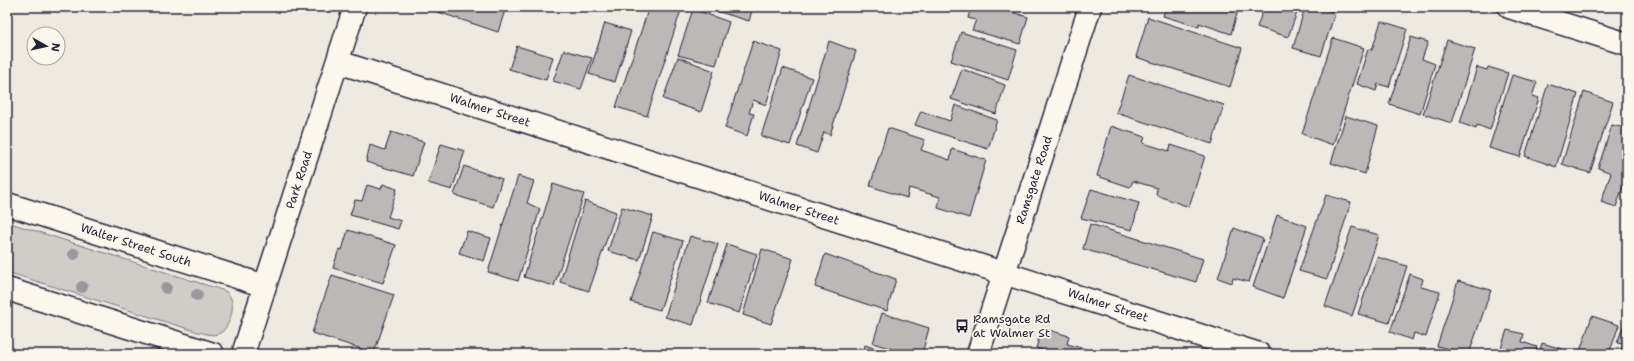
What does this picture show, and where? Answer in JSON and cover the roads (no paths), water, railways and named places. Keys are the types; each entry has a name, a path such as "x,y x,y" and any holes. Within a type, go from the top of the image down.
{"street":[{"name":"Park Road","path":"243,354 356,7"},
{"name":"Ramsgate Road","path":"978,354 1090,7"},
{"path":"1509,7 1627,44"},
{"name":"Walmer Street","path":"338,62 1259,354"},
{"name":"Walter Street South","path":"7,204 265,286"},
{"path":"7,289 213,354"}],"place":[{"name":"Ramsgate Rd at Walmer St","path":"962,326"}]}
